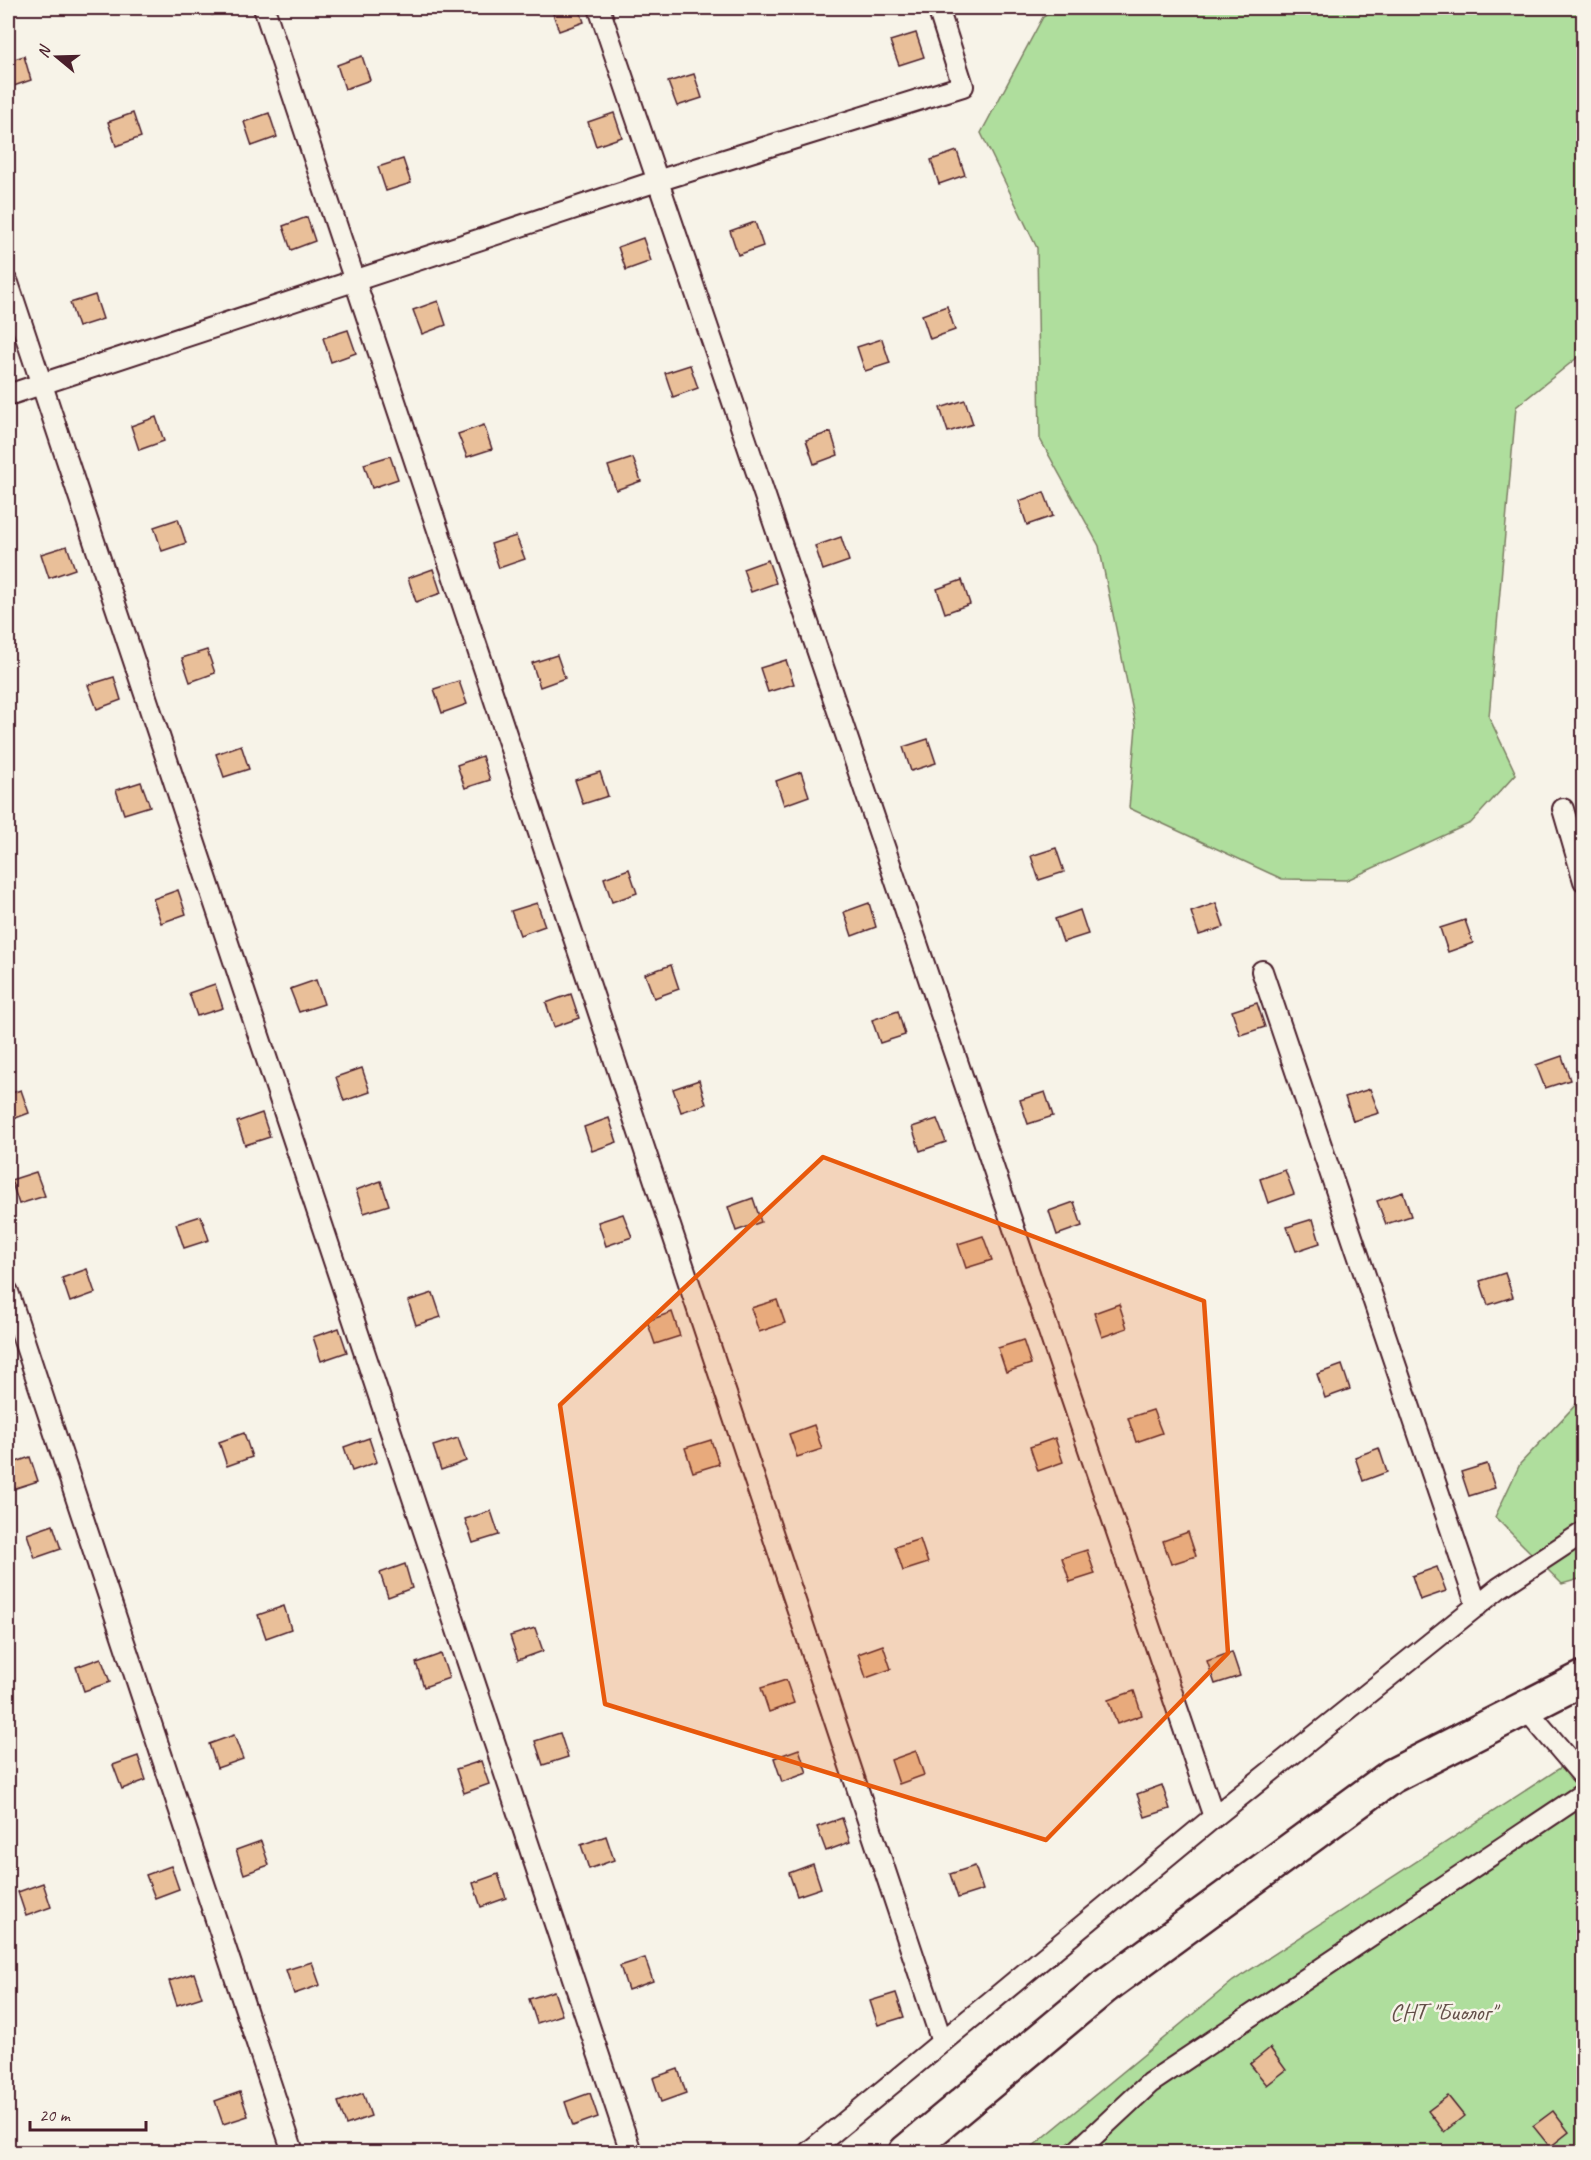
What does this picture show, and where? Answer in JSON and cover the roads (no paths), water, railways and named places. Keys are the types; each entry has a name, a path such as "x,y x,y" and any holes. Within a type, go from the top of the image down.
{"street":[{"path":"906,2152 1104,1987 1392,1776 1584,1678"}],"lane":[{"path":"264,8 942,2042"},
{"path":"598,8 1214,1817"},
{"path":"8,395 657,181 963,87 938,8"},
{"path":"8,283 631,2152"},
{"path":"1563,809 1584,881"},
{"path":"1262,971 1477,1606"},
{"path":"8,1292 293,2152"},
{"path":"809,2152 1214,1817 1499,1588 1584,1532"},
{"path":"1525,1708 1584,1777"},
{"path":"1076,2152 1150,2083 1584,1793"}],"park label":[{"name":"СНТ \"Биолог\"","path":"1443,2012"}]}
